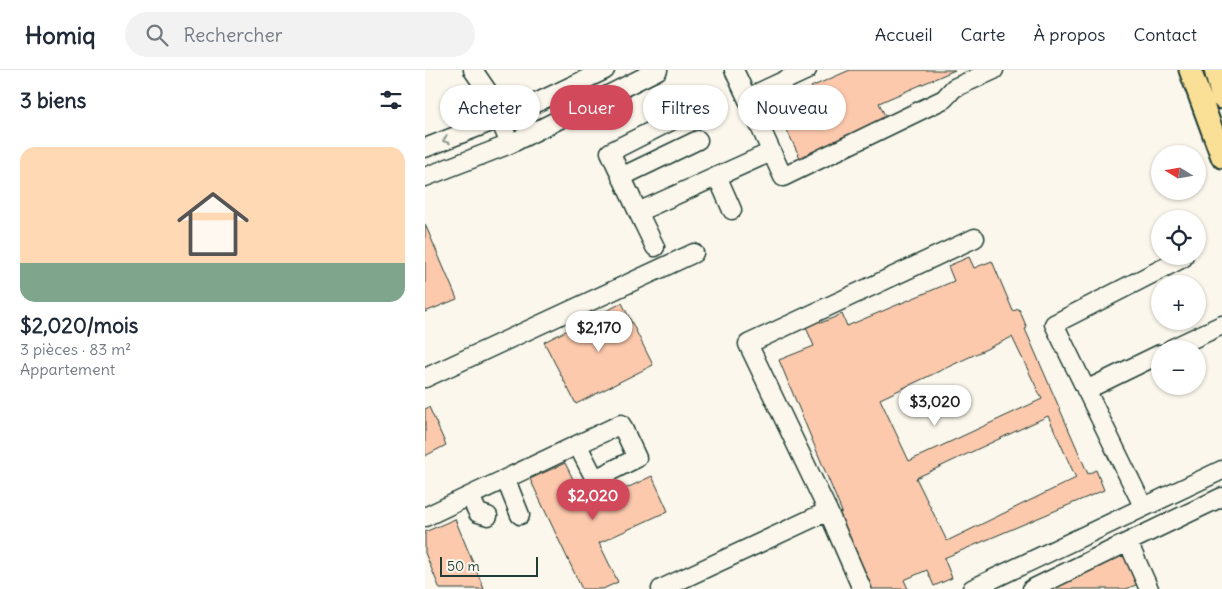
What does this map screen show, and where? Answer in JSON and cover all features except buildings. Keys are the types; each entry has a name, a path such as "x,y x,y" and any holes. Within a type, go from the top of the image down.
{"main road":[{"path":"1190,70 1222,157"},
{"path":"1215,70 1222,98"}],"street":[{"path":"473,70 483,85"},
{"path":"540,102 605,70"},
{"path":"425,177 510,144 658,70"},
{"path":"734,70 741,85"},
{"path":"775,85 807,70"},
{"path":"761,130 783,177 945,99 954,88 973,74 994,70"},
{"path":"425,148 472,130"},
{"path":"504,130 510,144"},
{"path":"653,130 609,152 655,247"},
{"path":"621,177 698,140"},
{"path":"637,212 771,152"},
{"path":"717,176 732,210"},
{"path":"862,589 828,511 748,344 975,238"},
{"path":"425,378 694,253"},
{"path":"1143,506 1054,324 1169,265"},
{"path":"1190,340 1222,325"},
{"path":"1086,390 1151,358"},
{"path":"425,517 578,446"},
{"path":"972,589 1222,470"},
{"path":"506,480 520,515"},
{"path":"470,496 477,513 488,516"},
{"path":"1032,589 1222,496"},
{"path":"661,589 828,511"},
{"path":"1127,542 1149,589"}]}
